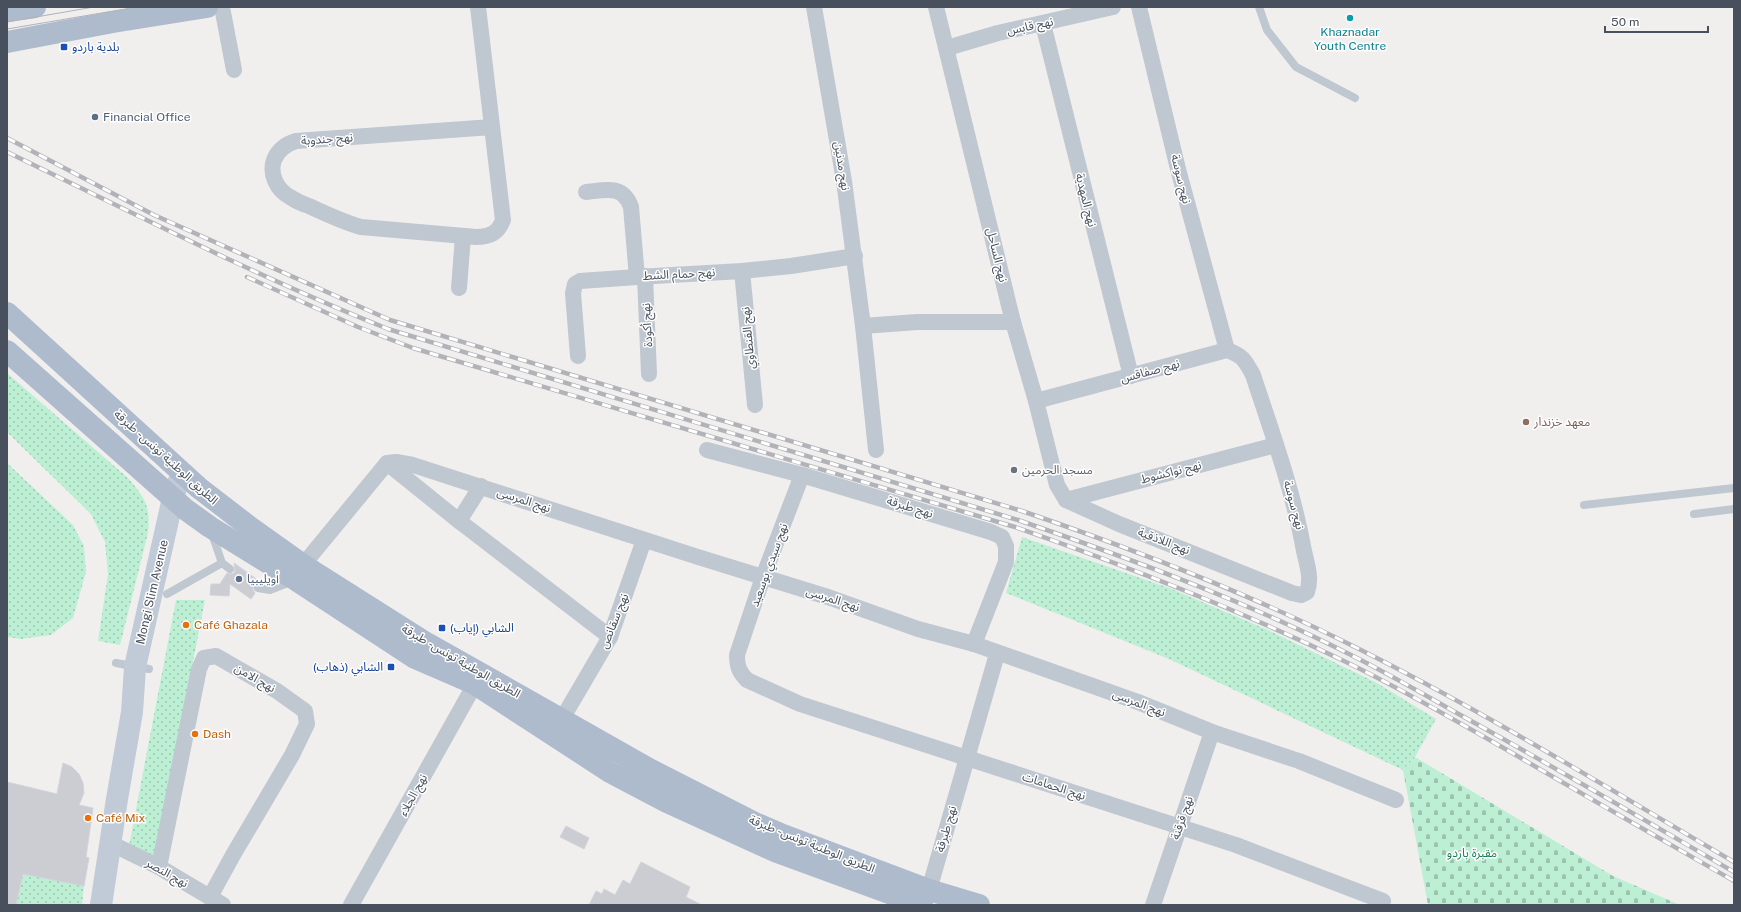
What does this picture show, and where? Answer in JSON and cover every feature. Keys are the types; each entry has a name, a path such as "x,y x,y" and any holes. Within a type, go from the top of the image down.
{"main road":[{"path":"7,12 35,7"},
{"path":"7,42 113,22 207,7"},
{"name":"الطريق الوطنية تونس - طبرقة","path":"7,313 191,481 251,528 299,573 415,658 475,684 610,772 667,802 777,852 925,897 979,905"},
{"name":"الطريق الوطنية تونس - طبرقة","path":"7,352 179,504 210,527 299,573 423,641 651,770 755,823 925,897"},
{"path":"41,382 61,361"},
{"name":"Mongi Slim Avenue","path":"101,905 132,712 133,666 179,504 191,498 191,481"},
{"name":"Mongi Slim Avenue","path":"133,666 167,594 179,504"}],"street":[{"path":"222,7 234,70"},
{"name":"نهج جندوبة","path":"478,7 503,220 500,228 487,237 379,229 361,227 346,223 289,197 276,182 272,166 280,149 288,143 296,141 492,127"},
{"name":"نهج مدنين","path":"814,7 843,174 855,256 864,326 876,450"},
{"name":"نهج الساحل","path":"936,7 1013,322 1036,401 1057,485 1066,500"},
{"name":"نهج قابس","path":"947,48 998,33 1113,7"},
{"name":"نهج سوسة","path":"1139,7 1178,169 1227,350 1239,355 1246,361 1253,375 1295,505 1311,583 1307,592 1301,595 1263,581"},
{"name":"نهج المهدية","path":"1043,24 1131,376"},
{"name":"نهج أكودة","path":"586,192 610,189 624,194 631,207 641,276 649,374"},
{"path":"459,288 463,236"},
{"name":"نهج حمام الشط","path":"578,356 573,290 575,284 583,281 641,276 742,271 791,266 855,256"},
{"name":"نهج القنطاوي","path":"742,271 754,405"},
{"path":"864,326 917,322 1013,322"},
{"name":"نهج صفاقس","path":"1036,401 1227,350"},
{"name":"نهج نواكشوط","path":"1066,500 1276,445"},
{"name":"نهج طبرقة","path":"707,450 802,475 991,532 1002,537 1006,546 1006,562 974,644"},
{"name":"نهج المرسى","path":"387,464 396,462 413,465 644,540 828,597 918,629 974,644 997,654 1132,700 1212,732 1299,762 1396,800"},
{"path":"299,573 387,464 610,637"},
{"name":"نهج سيدي بوسعيد","path":"737,655 763,577 802,475"},
{"path":"459,521 481,486"},
{"name":"نهج اللاذقية","path":"1066,500 1119,524 1263,581"},
{"name":"نهج سقانص","path":"562,719 610,637 644,540"},
{"name":"نهج طبرقة","path":"925,897 997,654"},
{"name":"نهج الحمامات","path":"737,655 737,664 740,673 747,680 800,704 1236,845 1383,901 1381,905"},
{"name":"نهج الامن","path":"158,867 199,669 204,658 216,656 277,691 299,706 305,711 308,724 292,755 233,854 217,901"},
{"name":"نهج الجلاء","path":"351,905 475,684"},
{"name":"نهج قرقنة","path":"1153,905 1212,732"},
{"name":"نهج النصر","path":"110,843 158,867 217,901"}],"lane":[{"path":"1259,7 1267,30 1296,67 1355,98"},
{"path":"1584,505 1734,488"},
{"path":"1694,514 1734,509"},
{"path":"210,527 222,564 230,569"},
{"path":"167,594 222,564"},
{"path":"258,588 270,590 299,573"}],"green space":[{"path":"7,373 128,478 139,491 146,503 149,516 148,533 120,645 98,641 108,574 105,542 91,514 7,432"},
{"path":"7,463 73,525 84,546 86,572 73,618 51,635 21,639 7,637"},
{"path":"1022,537 1172,589 1268,630 1377,683 1436,719 1415,757 1403,770 1169,659 1006,593"},
{"path":"176,600 205,600 154,862 128,851"},
{"name":"مقبرة باردو","path":"1415,757 1613,876 1680,905 1428,905 1403,770"},
{"path":"23,874 84,886 82,905 16,905"}],"building":[{"path":"234,563 262,583 256,583 254,585 253,590 255,593 251,599 230,584 229,596 210,595 211,584 220,584 227,573 234,573"},
{"path":"63,763 72,767 79,774 83,783 84,793 79,805 93,808 86,857 89,858 84,886 23,874 16,905 7,905 7,782 57,794"},
{"path":"566,826 589,838 584,849 560,837"},
{"path":"641,862 690,887 686,897 702,905 589,905 596,891 602,894 604,889 615,895 623,880 630,884"}],"tram line":[{"path":"7,22 94,7"},
{"path":"7,29 137,7"}],"railway":[{"path":"7,138 154,215 390,320 1022,511 1191,573 1315,627 1403,672 1499,724 1734,862"},
{"path":"7,152 291,288 388,329 1018,520 1144,565 1227,598 1309,634 1389,675 1560,771 1734,872"},
{"path":"247,277 358,327 413,348 1015,527 1099,557 1181,589 1304,642 1387,683 1430,706 1734,881"}],"place":[{"name":"Khaznadar Youth Centre","path":"1350,18"},
{"name":"بلدية باردو","path":"64,47"},
{"name":"Financial Office","path":"95,117"},
{"name":"معهد خزندار","path":"1526,422"},
{"name":"مسجد الحرمين","path":"1014,470"},
{"name":"أويليبيا","path":"239,579"},
{"name":"Café Ghazala","path":"186,625"},
{"name":"الشابي (إياب)","path":"442,628"},
{"name":"الشابي (ذهاب)","path":"391,667"},
{"name":"Dash","path":"195,734"},
{"name":"Café Mix","path":"88,818"}]}
